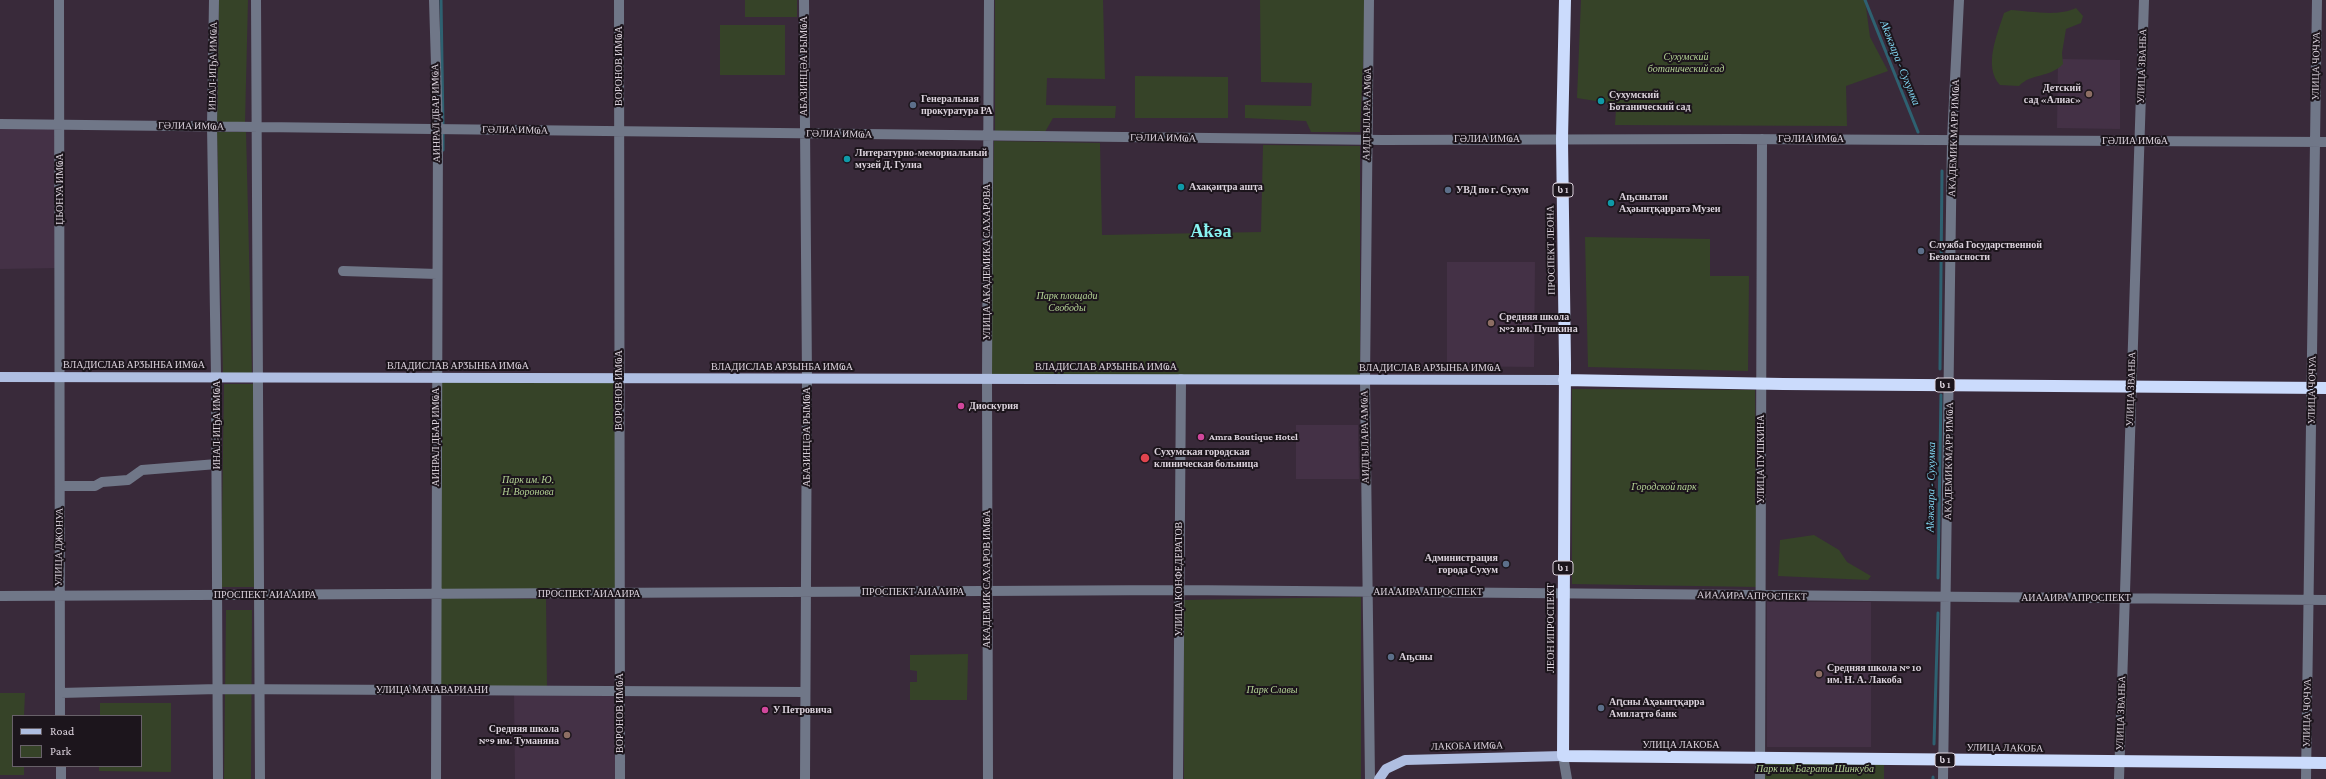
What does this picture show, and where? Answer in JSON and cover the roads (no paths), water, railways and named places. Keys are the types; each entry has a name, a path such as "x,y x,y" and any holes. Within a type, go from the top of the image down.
{"highway":[{"name":"ПРОСПЕКТ ЛЕОНА","path":"1564,380 1562,139 1565,0"},
{"name":"ს 1","path":"1564,380 1762,384 2326,388"},
{"name":"ЛЕОН ИПРОСПЕКТ","path":"1563,756 1564,380"},
{"name":"УЛИЦА ЛАКОБА","path":"1563,756 2326,763"}],"main road":[{"name":"ВЛАДИСЛАВ АРӠЫНБА ИМҨА","path":"0,377 1564,380"},
{"name":"ЛАКОБА ИМҨА","path":"1378,779 1386,768 1405,760 1563,756"}],"street":[{"name":"ЏЬОНУА ИМҨА","path":"59,0 60,377"},
{"name":"ИНАЛ-ИҦА ИМҨА","path":"214,0 212,126 217,464 218,779"},
{"path":"256,0 260,779"},
{"name":"АИНРАЛ ДБАР ИМҨА","path":"434,0 438,129 436,378 436,779"},
{"name":"ВОРОНОВ ИМҨА","path":"619,0 620,779"},
{"name":"АБАЗИНЦӘА РЫМҨА","path":"804,0 807,379 804,779"},
{"name":"УЛИЦА АКАДЕМИКА САХАРОВА","path":"987,379 989,0"},
{"name":"АИДГЫЛАРА АМҨА","path":"1369,0 1364,380 1370,779"},
{"name":"АКАДЕМИК МАРР ИМҨА","path":"1943,779 1950,385 1952,140 1959,0"},
{"name":"УЛИЦА ЗВАНБА","path":"2119,779 2144,0"},
{"name":"УЛИЦА ЧОЧУА","path":"2306,779 2317,0"},
{"name":"ГӘЛИА ИМҨА","path":"0,124 1366,140 1762,139 2326,142"},
{"name":"УЛИЦА ПУШКИНА","path":"1760,779 1762,139"},
{"path":"343,271 437,274"},
{"name":"УЛИЦА ДЖОНУА","path":"60,377 58,596 60,715"},
{"name":"АКАДЕМИК САХАРОВ ИМҨА","path":"987,379 988,779"},
{"name":"УЛИЦА КОНФЕДЕРАТОВ","path":"1178,779 1181,379"},
{"path":"60,486 95,486 102,482 128,480 142,470 217,464"},
{"name":"ПРОСПЕКТ АИААИРА","path":"0,596 1179,590"},
{"name":"АИААИРА АПРОСПЕКТ","path":"1179,590 2326,600"},
{"name":"УЛИЦА МАЧАВАРИАНИ","path":"60,692 259,689 805,692"},
{"name":"ЛЕОН ИПРОСПЕКТ","path":"1563,756 1566,779"},
{"path":"61,767 61,779"}],"waterway":[{"path":"441,0 443,126"},
{"name":"Аҟәкәара - Сухумка","path":"1865,0 1918,132"},
{"path":"443,134 443,150"},
{"name":"Аҟәкәара - Сухумка","path":"1940,369 1942,171"},
{"name":"Аҟәкәара - Сухумка","path":"1938,578 1941,395"},
{"name":"Аҟәкәара - Сухумка","path":"1934,744 1938,613"}],"place":[{"name":"Детский сад «Алиас»","path":"2089,94"},
{"name":"Сухумский Ботанический сад","path":"1601,101"},
{"name":"Генеральная прокуратура РА","path":"913,105"},
{"name":"Литературно-мемориальный музей Д. Гулиа","path":"847,159"},
{"name":"Ахақәиҭра ашҭа","path":"1181,187"},
{"name":"УВД по г. Сухум","path":"1448,190"},
{"name":"Аҧснытәи Аҳәынҭқарратә Музеи","path":"1611,203"},
{"name":"Служба Государственной Безопасности","path":"1921,251"},
{"name":"Средняя школа №2 им. Пушкина","path":"1491,323"},
{"name":"Диоскурия","path":"961,406"},
{"name":"Amra Boutique Hotel","path":"1201,437"},
{"name":"Сухумская городская клиническая больница","path":"1145,458"},
{"name":"Администрация города Сухум","path":"1506,564"},
{"name":"Аҧсны","path":"1391,657"},
{"name":"Средняя школа № 10 им. Н. А. Лакоба","path":"1819,674"},
{"name":"Аԥсны Аҳәынҭқарра Амилаҭтә банк","path":"1601,708"},
{"name":"У Петровича","path":"765,710"},
{"name":"Средняя школа №9 им. Туманяна","path":"567,735"}],"district":[{"name":"Аҟəа","path":"1211,231"}],"park label":[{"name":"Сухумский ботанический сад","path":"1686,62"},
{"name":"Парк площади Свободы","path":"1067,302"},
{"name":"Парк им. Ю. Н. Воронова","path":"528,486"},
{"name":"Городской парк","path":"1664,487"},
{"name":"Парк Славы","path":"1272,690"},
{"name":"Парк им. Баграта Шинкуба","path":"1815,769"}]}
